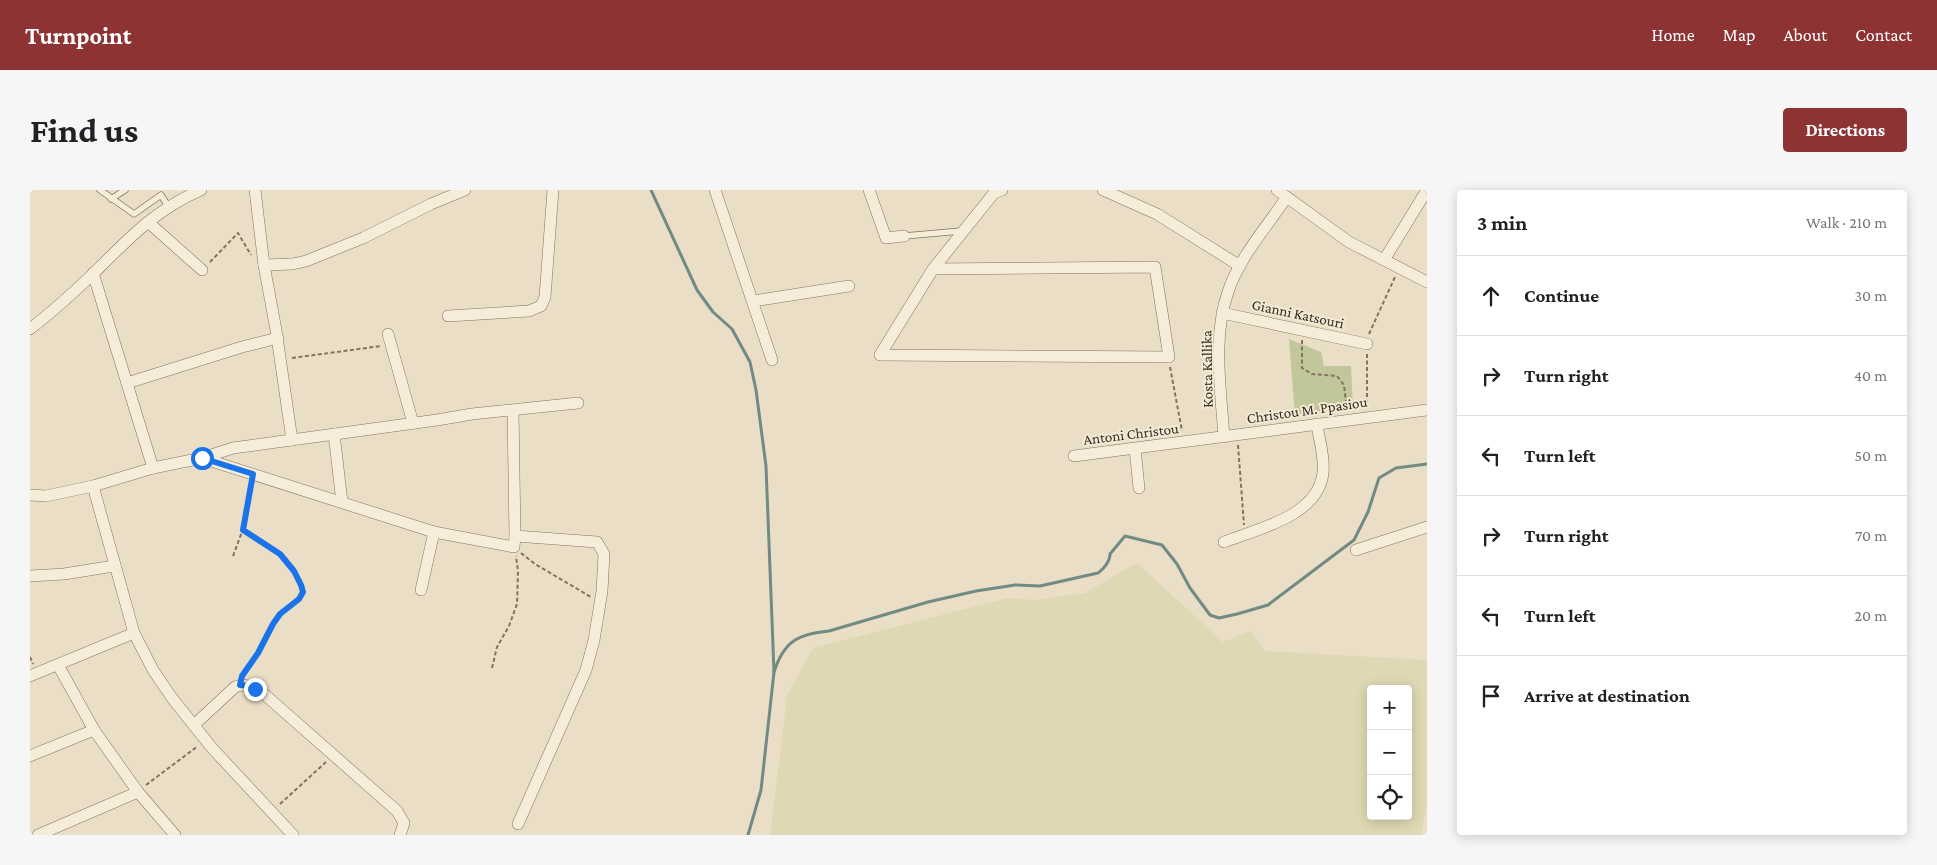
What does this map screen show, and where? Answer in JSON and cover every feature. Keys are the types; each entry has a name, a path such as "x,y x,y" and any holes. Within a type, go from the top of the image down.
{"street":[{"path":"30,329 93,273 132,235 168,206 201,190"},
{"path":"255,190 264,265 278,338 292,440"},
{"path":"264,265 293,264 306,261 363,238 431,204 465,190"},
{"path":"448,316 529,311 541,306 545,297 552,190"},
{"path":"715,190 772,360"},
{"path":"869,190 886,238 904,236"},
{"path":"933,268 1155,266 1168,357 880,355 933,268 994,193 1002,190"},
{"path":"1103,190 1157,214 1240,266"},
{"path":"1384,260 1427,190"},
{"path":"1281,194 1342,238 1427,282"},
{"name":"Kosta Kallika","path":"1224,437 1219,351 1222,313 1228,292 1240,266 1281,194"},
{"path":"148,222 202,270"},
{"path":"93,273 153,468"},
{"path":"753,301 849,286"},
{"name":"Gianni Katsouri","path":"1222,313 1367,344"},
{"path":"127,384 242,347 278,338"},
{"path":"389,340 413,423"},
{"path":"30,495 46,496 93,486 153,468 202,458 233,448 472,414 578,403"},
{"name":"Christou M. Ppasiou","path":"1188,442 1427,410"},
{"path":"513,411 514,541"},
{"path":"1224,542 1297,512 1316,493 1323,472 1317,424"},
{"path":"334,434 342,502"},
{"name":"Antoni Christou","path":"1074,456 1188,442"},
{"path":"1135,449 1139,488"},
{"path":"202,458 434,532 514,541 597,542 604,554 600,602 594,640 586,670 518,824"},
{"path":"93,486 134,633 163,685 194,726 287,833"},
{"path":"1356,550 1427,527"},
{"path":"421,590 434,532"},
{"path":"30,576 72,573 114,566"},
{"path":"30,676 134,633"},
{"path":"58,665 94,730 138,792 175,835"},
{"path":"194,726 240,685 250,686 264,694 397,811 404,823 400,835"},
{"path":"30,756 94,730"},
{"path":"38,835 60,831 138,792"}],"lane":[{"path":"100,190 134,214 160,192 168,206"},
{"path":"112,199 125,190"},
{"path":"904,236 964,231"}],"path":[{"path":"202,270 238,233 253,257"},
{"path":"1303,330 1302,368 1312,374 1337,376 1344,385 1348,420"},
{"path":"281,360 389,340"},
{"path":"1168,357 1188,442"},
{"path":"1237,435 1244,534"},
{"path":"233,556 243,530 253,474"},
{"path":"240,685 246,670 258,653 273,624 280,614 299,599 303,592 294,571 280,554 243,530"},
{"path":"514,541 535,564 600,602"},
{"path":"492,668 497,647 509,626 517,604 518,571 514,541"},
{"path":"138,792 206,740"},
{"path":"270,813 333,756"}],"shaded area":[{"path":"1137,563 1223,642 1250,631 1265,651 1427,660 1427,804 1421,835 770,835 787,696 813,648 1008,598 1034,600 1085,593"}],"green space":[{"path":"1289,339 1321,352 1324,366 1351,366 1353,408 1295,415"}],"waterway":[{"path":"651,190 697,290 713,312 732,329 750,362 756,390 766,466 774,672 761,790 748,835"},
{"path":"774,672 782,653 788,646 809,634 829,631 928,602 976,591 1015,585 1040,586 1098,573 1106,565 1110,554 1125,536 1162,545 1177,564 1190,588 1210,615 1219,618 1268,605 1354,540 1368,512 1379,478 1396,468 1427,464"}],"route":[{"path":"202,458 253,474 243,530 280,554 294,571 303,592 299,599 280,614 258,653 242,676 240,685 250,686 255,689"}]}
